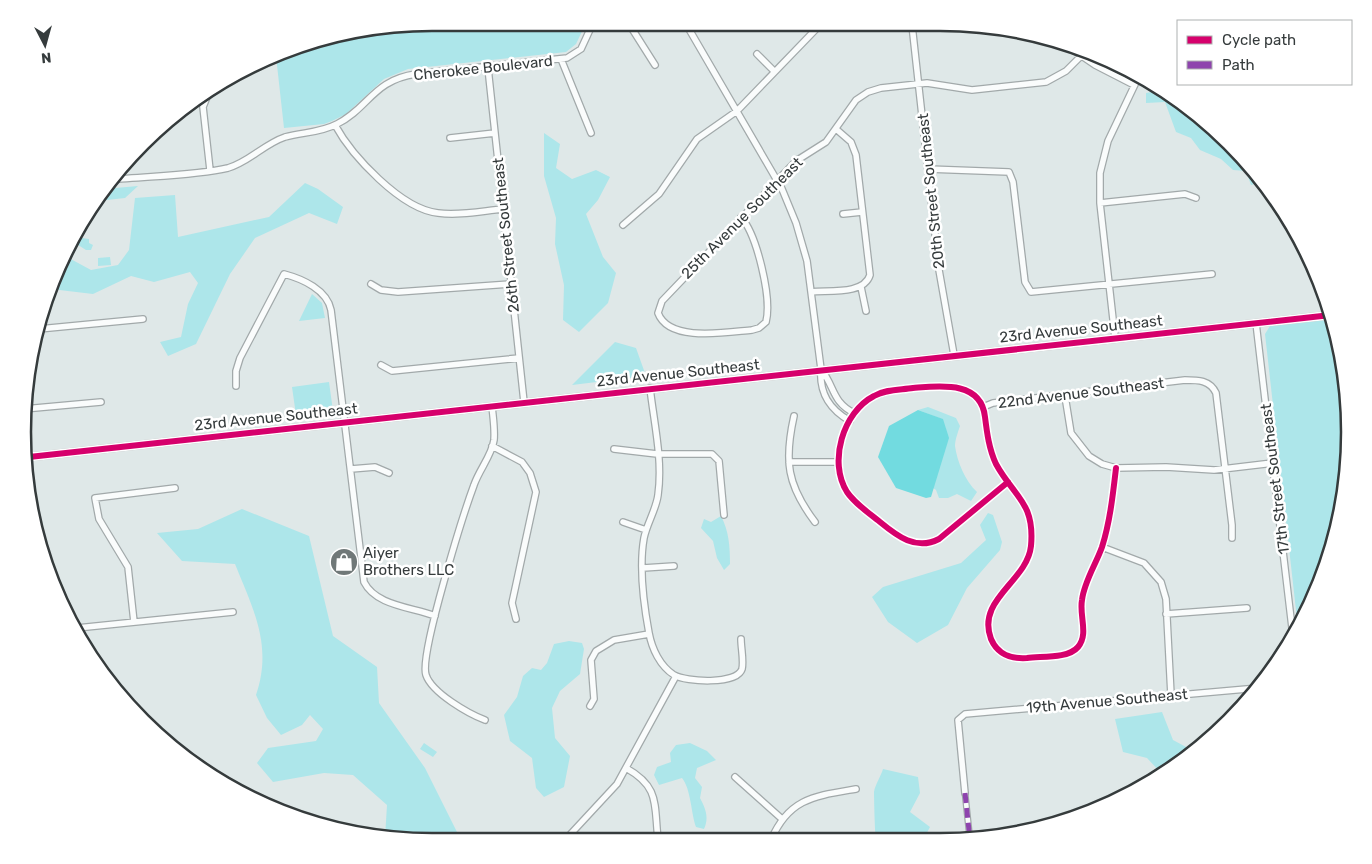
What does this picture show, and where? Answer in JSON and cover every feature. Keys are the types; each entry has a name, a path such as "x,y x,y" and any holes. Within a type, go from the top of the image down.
{"street":[{"name":"Cherokee Boulevard","path":"122,179 210,170 237,165 274,142 287,137 320,132 335,125 352,114 376,90 398,78 416,74 561,59 581,49 590,31"},
{"path":"633,31 655,65"},
{"path":"690,31 777,181 801,239 811,292 821,369 820,382 827,400 841,415 850,421"},
{"path":"623,225 659,194 697,139 737,111 814,31"},
{"name":"20th Street Southeast","path":"913,31 939,270 954,355"},
{"path":"757,54 774,71"},
{"name":"25th Avenue Southeast","path":"741,217 752,234 762,269 768,312 763,326 752,330 696,335 666,323 660,318 658,308 662,301 741,217 801,156 826,142 856,100 868,92 881,88 934,83 972,90 1046,82 1066,71 1079,57"},
{"path":"561,59 590,133"},
{"path":"1086,59 1134,86"},
{"name":"26th Street Southeast","path":"488,68 524,402"},
{"path":"1115,337 1100,203 1100,173 1108,142 1136,83"},
{"path":"204,102 210,170"},
{"path":"335,125 348,146 398,195 413,206 444,214 503,209"},
{"path":"811,292 861,287 867,282 870,275 855,150 850,142 836,130"},
{"path":"450,138 495,133"},
{"path":"928,169 1009,172 1013,182 1025,282 1029,291 1037,293 1212,274"},
{"path":"1100,203 1185,194 1196,198"},
{"path":"843,214 862,212"},
{"path":"236,386 236,371 240,358 284,274 321,291 328,300 331,310 346,422 363,577 367,587 379,598 435,616"},
{"path":"372,284 381,290 398,292 511,284"},
{"path":"861,287 866,311"},
{"name":"23rd Avenue Southeast","path":"32,457 821,369 1323,316"},
{"path":"45,328 143,319"},
{"name":"17th Street Southeast","path":"1256,323 1292,623"},
{"path":"380,365 392,371 519,358"},
{"path":"821,369 828,378 837,400 854,413"},
{"name":"22nd Avenue Southeast","path":"838,462 840,448 854,413 866,401 879,393 949,385 966,390 983,407 993,403 1199,380 1211,385 1216,393 1225,469"},
{"path":"650,388 657,454 658,495 646,530 643,568 649,634 658,659 676,676 702,681 732,678 739,674 742,668 740,639"},
{"path":"1064,396 1070,429 1082,450 1096,461 1116,468 1225,469 1273,463"},
{"path":"32,408 101,402"},
{"path":"486,720 461,709 426,676 424,663 435,616 474,482 492,446 494,434 492,406"},
{"path":"983,407 990,450 1008,482 1018,492 1029,514 1031,546 1023,568 998,599 990,614 990,636 1000,651 1017,658 1064,654 1078,648 1084,634 1082,599 1102,547 1108,524 1116,468"},
{"path":"794,416 790,431 789,462 797,496 815,522"},
{"path":"492,446 522,462 530,474 536,492 512,603 516,619"},
{"path":"614,449 657,454 707,453 716,456 719,461 724,515"},
{"path":"789,462 838,462 846,490 862,507 909,542 925,543 942,537 1008,482"},
{"path":"351,469 376,467 389,473"},
{"path":"1225,469 1232,538"},
{"path":"134,622 128,567 99,518 95,498 175,488"},
{"path":"623,522 646,530"},
{"path":"1102,547 1144,563 1157,575 1164,592 1171,695"},
{"path":"643,568 674,566"},
{"path":"1166,614 1248,608"},
{"path":"83,627 233,612"},
{"path":"590,706 594,699 591,660 596,651 614,640 649,634"},
{"path":"572,833 607,797 626,768 676,676"},
{"name":"19th Avenue Southeast","path":"965,793 958,720 962,715 1247,689"},
{"path":"626,768 642,777 651,789 657,833"},
{"path":"735,777 782,818"},
{"path":"774,833 782,818 796,805 808,799 856,789"},
{"path":"965,793 969,832"}],"shaded area":[{"path":"582,31 576,44 566,52 408,69 384,79 346,114 332,121 324,124 284,128 277,63 303,53 354,39 406,32"},
{"path":"1152,92 1184,114 1223,149 1243,171 1233,170 1221,159 1200,150 1191,138 1176,132 1165,102 1146,103 1146,93"},
{"path":"544,133 560,144 556,168 572,179 596,170 610,177 598,200 586,214 603,257 616,273 608,303 579,332 563,320 564,285 555,244 556,218 544,176"},
{"path":"1248,176 1255,184 1251,185"},
{"path":"305,183 318,189 343,207 337,224 309,213 255,238 230,274 196,344 168,356 160,342 181,337 188,304 198,283 190,272 154,282 131,276 93,294 58,290 71,259 91,270 118,265 129,250 135,198 175,195 178,237 269,217"},
{"path":"138,186 125,198 105,200 114,188"},
{"path":"82,238 89,239 89,243 93,245 91,250 86,250 78,245"},
{"path":"110,257 111,265 98,266 98,258"},
{"path":"312,294 322,303 325,318 299,321"},
{"path":"1324,320 1333,354 1340,406 1340,458 1333,510 1319,561 1296,614 1265,334 1270,326"},
{"path":"615,342 636,348 646,376 572,385"},
{"path":"329,382 333,411 296,415 292,387"},
{"path":"928,407 956,418 960,426 955,446 962,471 977,492 971,501 957,494 948,498 939,498 936,490 933,488 942,419 918,410"},
{"path":"242,509 309,536 333,636 377,667 379,703 425,768 458,833 386,830 387,805 353,775 324,773 273,782 257,763 268,748 316,741 323,729 310,715 302,725 281,735 267,718 256,695 261,677 262,660 262,643 259,628 235,564 182,561 157,533 198,529"},
{"path":"988,513 993,515 1002,542 1000,550 967,588 948,625 917,643 888,622 872,597 883,587 961,563 986,540 980,525"},
{"path":"721,516 727,533 730,551 730,564 724,570 717,558 713,541 701,528 704,519 711,522"},
{"path":"569,641 582,643 584,649 580,674 560,691 552,708 555,738 570,756 564,787 544,797 536,788 532,758 510,741 504,715 517,697 523,676 532,668 541,670 547,663 554,644"},
{"path":"1162,712 1173,740 1187,747 1157,769 1147,758 1123,752 1115,719"},
{"path":"424,743 437,752 433,757 420,749"},
{"path":"690,743 707,751 716,760 697,768 695,778 702,787 700,798 707,817 704,829 696,827 687,788 682,778 659,785 654,775 657,767 671,762 670,753 676,745"},
{"path":"883,769 918,777 920,793 910,812 930,827 927,833 876,833 874,792"}],"water":[{"path":"918,410 943,419 949,438 931,497 926,498 896,488 878,457 889,426"}],"marked path":[{"path":"965,793 969,832"}],"cycle path":[{"path":"32,457 1323,316"},
{"path":"1008,482 939,539 931,542 915,543 893,532 858,504 847,492 841,480 839,467 842,439 847,425 863,403 883,392 935,386 957,388 967,391 976,397 982,405 989,441 996,464 1022,501 1030,519 1031,531 1031,546 1028,559 996,601 990,613 988,625 991,639 997,649 1010,657 1054,656 1074,651 1083,636 1081,606 1083,593 1105,537 1116,468"}],"place":[{"name":"Aiyer Brothers LLC","path":"344,562"}]}
